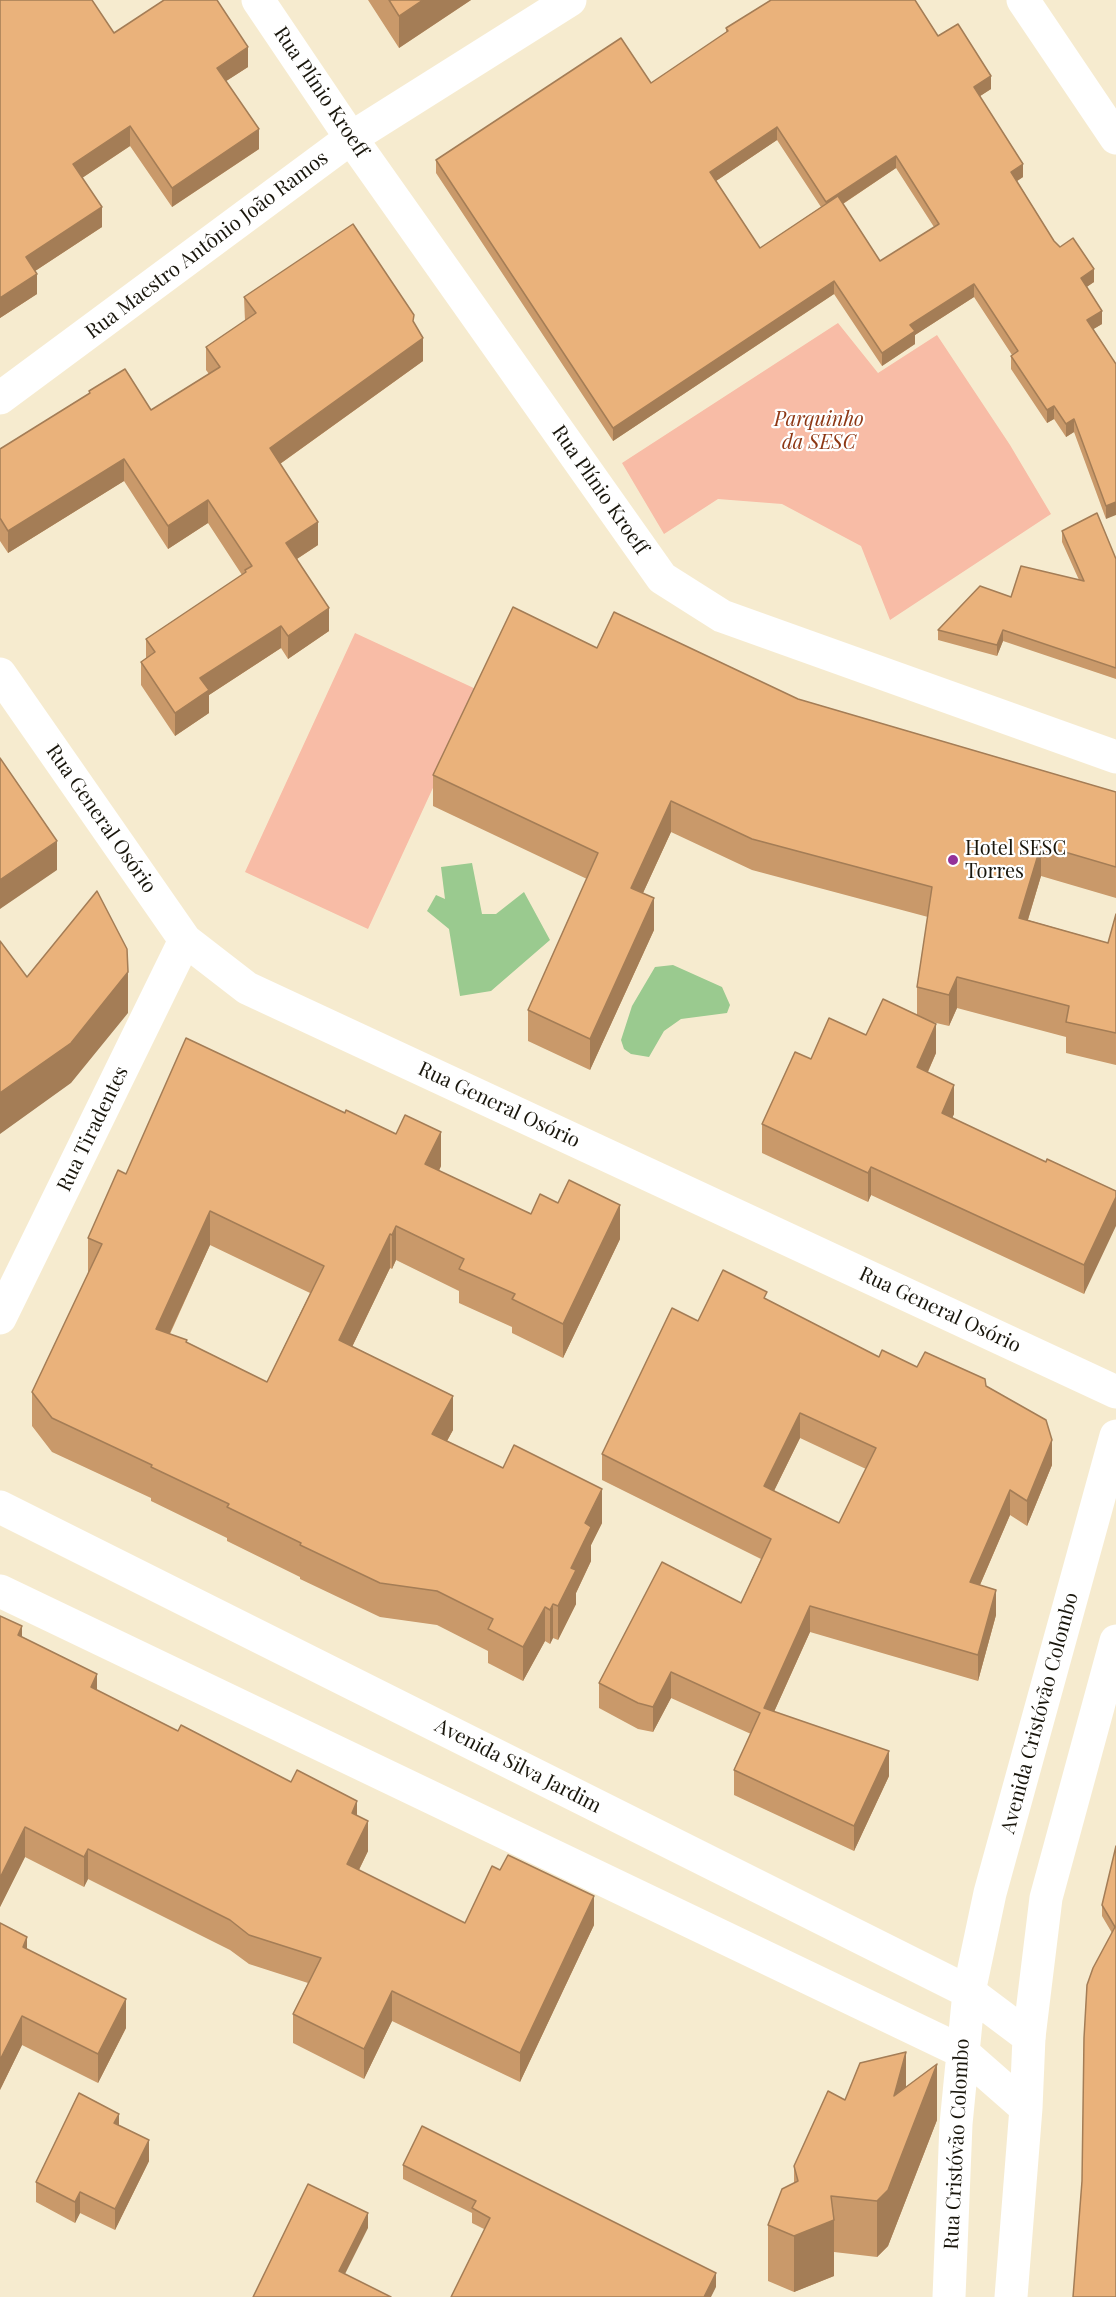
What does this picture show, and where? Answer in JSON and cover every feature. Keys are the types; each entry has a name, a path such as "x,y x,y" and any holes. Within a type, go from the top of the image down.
{"street":[{"name":"Rua Plínio Kroeff","path":"258,0 351,138 662,578 722,616 1116,757"},
{"name":"Rua Maestro Antônio João Ramos","path":"0,398 351,138 570,0"},
{"path":"1023,0 1116,138"},
{"name":"Rua General Osório","path":"0,674 185,940 247,988 1116,1392"},
{"name":"Rua Tiradentes","path":"0,1318 185,940"},
{"name":"Avenida Cristóvão Colombo","path":"969,1992 990,1893 1116,1436"},
{"name":"Avenida Silva Jardim","path":"0,1508 969,1992 1029,2037"},
{"path":"0,1591 961,2051 1026,2108"},
{"path":"1011,2297 1026,2108 1029,2037 1046,1898 1116,1641"},
{"name":"Rua Cristóvão Colombo","path":"949,2297 956,2124 961,2051 969,1992"}],"green space":[{"name":"Parquinho da SESC","path":"838,323 878,373 937,335 1010,445 1051,514 890,620 861,546 782,504 718,499 664,534 622,463"},
{"path":"355,633 478,690 368,929 245,872"}],"shaded area":[{"path":"472,863 482,914 496,914 524,892 550,940 491,991 460,996 449,929 427,911 436,895 445,899 441,867"},
{"path":"673,965 722,987 730,1005 727,1013 681,1019 664,1031 649,1057 631,1054 624,1049 621,1040 632,1006 655,967"}],"building":[{"path":"0,0 92,0 114,33 164,0 217,0 248,47 217,68 259,129 172,188 130,126 73,164 102,207 26,257 37,274 0,298"},
{"path":"389,0 423,0 399,16"},
{"path":"771,0 915,0 938,36 958,24 991,76 974,87 1023,164 1011,172 1054,241 1060,247 1073,238 1094,269 1081,278 1102,311 1087,320 1116,364 1116,502 1106,506 1074,419 1066,424 1054,406 1047,410 1011,356 1018,351 974,284 910,325 915,331 882,353 834,281 613,428 436,160 621,38 651,83 728,31 726,28","holes":["777,127 826,202 896,156 939,224 880,261 838,196 760,248 710,172"]},
{"path":"353,224 414,315 413,321 423,338 270,448 318,522 286,543 329,608 288,636 281,626 200,678 209,690 175,713 141,662 155,652 146,639 252,566 208,500 168,526 124,459 8,531 0,518 0,449 125,369 151,410 220,367 206,347 256,313 244,297"},
{"path":"1097,513 1116,559 1116,668 1003,630 997,645 938,630 980,586 1011,597 1021,566 1084,581 1062,531"},
{"path":"513,607 597,648 614,612 798,699 1116,792 1116,867 1041,845 1019,918 1108,943 1116,914 1116,1033 1066,1022 1069,1006 957,977 949,995 917,987 932,887 752,839 671,801 631,888 654,898 590,1039 528,1010 598,853 433,775"},
{"path":"0,758 57,841 0,880"},
{"path":"97,891 127,949 128,972 71,1043 0,1093 0,941 27,977"},
{"path":"883,999 936,1024 917,1067 954,1085 942,1113 1046,1162 1047,1159 1116,1191 1116,1197 1084,1265 871,1167 868,1173 762,1124 795,1052 811,1059 829,1018 866,1035"},
{"path":"186,1038 345,1113 346,1110 396,1134 405,1115 441,1132 425,1164 531,1214 540,1194 558,1203 569,1180 620,1205 563,1324 512,1299 515,1294 459,1269 464,1259 396,1226 339,1340 453,1396 432,1434 503,1468 514,1445 602,1489 585,1523 591,1527 571,1568 576,1570 558,1606 553,1604 550,1610 545,1607 523,1647 488,1629 493,1619 437,1591 380,1583 300,1545 301,1543 227,1507 229,1504 151,1467 152,1465 52,1418 32,1392 102,1244 88,1238 118,1170 126,1174","holes":["210,1211 324,1266 267,1382 186,1342 187,1340 156,1329"]},
{"path":"723,1270 767,1292 764,1298 879,1357 882,1350 917,1367 925,1352 985,1379 986,1386 1046,1420 1052,1440 1027,1501 1010,1490 970,1582 996,1590 978,1655 810,1606 764,1708 889,1751 854,1826 734,1770 760,1713 671,1672 653,1707 638,1703 599,1683 662,1562 741,1603 771,1539 602,1454 672,1308 698,1321","holes":["800,1413 876,1448 839,1523 764,1486"]},
{"path":"0,1616 22,1626 18,1635 97,1674 91,1687 178,1731 181,1725 291,1782 297,1770 357,1801 352,1813 368,1821 347,1864 465,1923 492,1866 500,1870 508,1855 594,1896 520,2053 392,1991 364,2049 293,2014 321,1958 249,1935 230,1920 88,1849 84,1857 25,1827 0,1878"},
{"path":"1116,1846 1116,2297 1073,2297 1082,2181 1087,1985 1093,1968 1115,1927 1102,1905"},
{"path":"0,1923 27,1937 23,1947 126,1999 98,2054 22,2016 0,2060"},
{"path":"906,2052 894,2096 937,2064 888,2190 877,2201 831,2196 834,2220 794,2236 768,2225 782,2189 798,2181 794,2166 828,2091 845,2100 860,2063"},
{"path":"79,2093 119,2114 114,2123 149,2140 115,2209 80,2192 75,2202 36,2182"},
{"path":"422,2126 716,2273 704,2297 451,2297 490,2218 472,2208 476,2201 403,2165"},
{"path":"308,2184 368,2213 339,2271 391,2297 253,2297"}],"place":[{"name":"Hotel SESC Torres","path":"953,860"}]}
